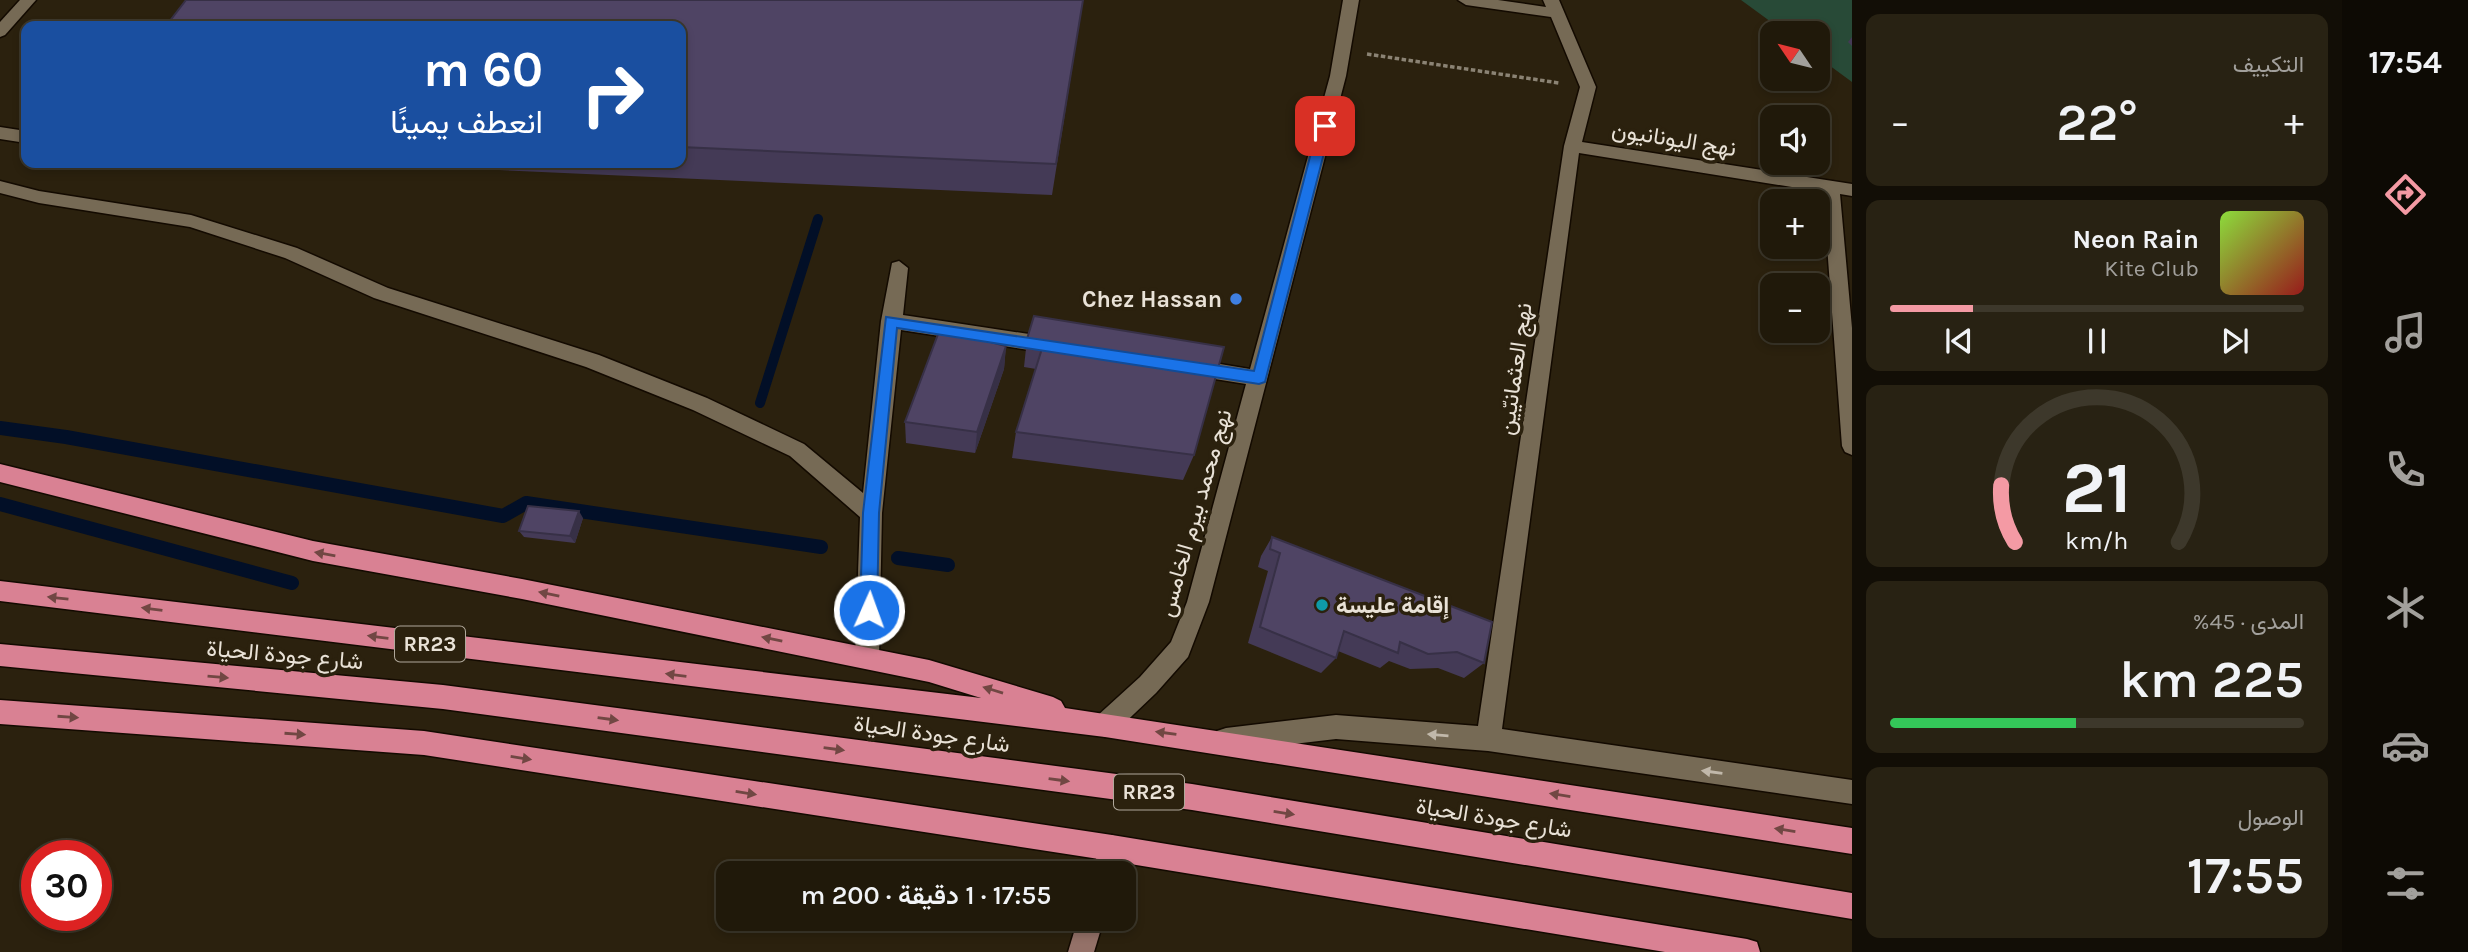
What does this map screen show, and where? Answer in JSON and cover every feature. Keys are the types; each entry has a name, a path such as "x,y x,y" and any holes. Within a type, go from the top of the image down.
{"highway":[{"path":"0,473 313,551 522,589 929,671 1105,725"},
{"name":"شارع جودة الحياة","path":"0,591 1105,725 1852,841"},
{"name":"شارع جودة الحياة","path":"0,655 443,697 1164,794 1852,906"},
{"path":"0,712 424,743 1112,848 1746,952"}],"street":[{"path":"0,32 28,0"},
{"name":"نهج محمد بيرم الخامس","path":"1105,725 1148,685 1180,649 1198,602 1259,378 1342,50 1351,0"},
{"path":"1465,0 1554,7 1588,87"},
{"name":"نهج العثمانيّين","path":"1488,739 1572,146 1588,87"},
{"path":"0,133 21,136"},
{"name":"نهج اليونانيون","path":"1572,146 1852,190"},
{"path":"0,187 39,197 191,221 291,253 382,293 592,361 700,404 797,450 871,513"},
{"path":"1831,188 1852,446"},
{"path":"867,658 871,513 899,268"},
{"path":"891,321 1068,348"},
{"path":"1164,363 1259,378"},
{"path":"1215,741 1336,727 1488,739 1852,792"},
{"path":"1108,861 1112,848"},
{"path":"1081,952 1087,931"}],"path":[{"path":"1342,50 1588,87"}],"green space":[{"path":"1741,0 1852,0 1852,82 1830,66 1830,21 1770,21"}],"building":[{"path":"186,0 1083,0 1056,164 686,147 686,21 170,21"},
{"path":"1034,316 1224,347 1194,455 1016,432 1044,342 1027,339"},
{"path":"940,329 1006,346 977,432 905,422"},
{"path":"528,506 579,511 570,536 519,531"},
{"name":"إقامة عليسة","path":"1272,537 1492,622 1484,663 1457,652 1428,654 1400,642 1398,653 1344,631 1336,658 1260,627 1280,553 1270,549"}],"waterway":[{"path":"760,403 818,219"},
{"path":"0,428 66,437 503,516 526,503 821,547"},
{"path":"0,504 292,583"},
{"path":"898,558 948,565"}],"place":[{"name":"Chez Hassan","path":"1236,299"},
{"name":"إقامة عليسة","path":"1322,605"}],"route":[{"path":"869,610 871,513 891,321 1259,378 1325,126"}]}
